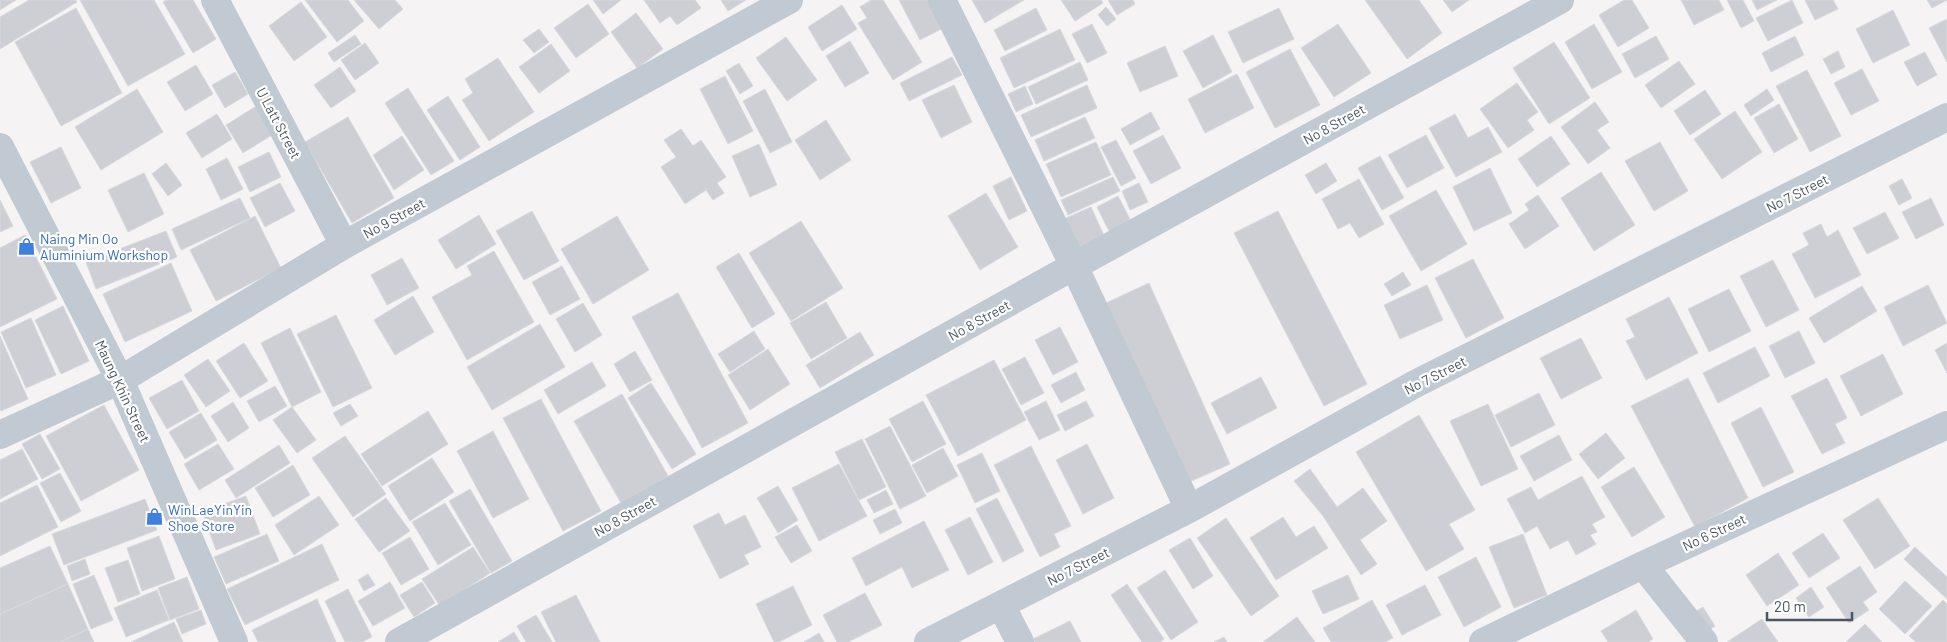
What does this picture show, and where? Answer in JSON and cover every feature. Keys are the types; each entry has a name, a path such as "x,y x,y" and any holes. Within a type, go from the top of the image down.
{"street":[{"name":"No 9 Street","path":"0,435 120,380 344,245 789,0"},
{"path":"942,0 1074,266 1189,509"},
{"name":"No 8 Street","path":"399,642 1074,266 1560,0"},
{"name":"U Latt Street","path":"217,1 344,245"},
{"name":"No 7 Street","path":"928,642 1189,509 1417,383 1947,117"},
{"name":"Maung Khin Street","path":"0,147 120,380 234,642"},
{"name":"No 6 Street","path":"1483,642 1643,565 1947,425"},
{"path":"1643,565 1704,642"},
{"path":"1001,605 1020,642"}],"building":[{"path":"0,0 16,0 0,10"},
{"path":"29,0 76,0 77,2 0,49 0,17"},
{"path":"80,0 154,0 185,54 128,86"},
{"path":"167,0 193,0 216,39 193,53 163,2"},
{"path":"305,0 348,0 364,21 337,42"},
{"path":"354,0 395,0 403,9 379,29"},
{"path":"593,0 621,0 603,14"},
{"path":"644,0 695,0 701,8 677,25 670,16 660,23"},
{"path":"721,0 746,0 728,11"},
{"path":"871,0 883,0 922,62 893,80 858,23 867,18 860,7"},
{"path":"899,0 929,0 943,28 920,40"},
{"path":"972,0 1024,0 985,23"},
{"path":"1061,0 1101,0 1103,3 1075,21"},
{"path":"1108,0 1133,0 1135,4 1117,15"},
{"path":"1365,0 1419,0 1442,33 1407,59"},
{"path":"1443,0 1469,0 1452,12"},
{"path":"1624,0 1632,0 1649,28 1618,47 1599,15"},
{"path":"1681,0 1719,0 1724,10 1694,25"},
{"path":"1727,0 1743,0 1754,21 1741,28"},
{"path":"1752,0 1777,0 1757,10"},
{"path":"1792,0 1803,23 1768,41 1756,18"},
{"path":"1805,0 1833,0 1838,9 1815,20"},
{"path":"1927,0 1947,0 1932,8"},
{"path":"301,2 327,37 294,61 269,26"},
{"path":"588,4 609,34 576,58 554,28"},
{"path":"842,5 857,29 822,51 808,27"},
{"path":"1106,7 1116,19 1107,26 1098,15"},
{"path":"76,8 122,93 61,126 15,42"},
{"path":"1036,8 1047,30 1005,51 994,30"},
{"path":"1279,8 1294,39 1243,63 1228,32"},
{"path":"1893,10 1910,45 1873,63 1856,29"},
{"path":"636,13 663,49 637,68 611,32"},
{"path":"1947,19 1947,62 1929,28"},
{"path":"1092,24 1107,53 1087,63 1072,34"},
{"path":"1338,24 1371,73 1334,97 1301,48"},
{"path":"1594,24 1622,72 1592,89 1565,42"},
{"path":"539,29 549,42 534,53 523,40"},
{"path":"1060,29 1075,60 1014,88 1000,58"},
{"path":"355,35 361,44 334,62 328,53"},
{"path":"1213,35 1232,72 1203,88 1183,51"},
{"path":"1656,36 1669,59 1635,78 1622,54"},
{"path":"1795,36 1804,55 1771,72 1762,53"},
{"path":"786,37 817,80 787,101 756,58"},
{"path":"850,41 869,73 845,87 826,56"},
{"path":"1554,42 1590,98 1549,124 1513,68"},
{"path":"365,43 379,63 355,80 341,60"},
{"path":"551,44 570,71 539,93 519,67"},
{"path":"1165,46 1178,76 1140,92 1127,63"},
{"path":"1290,49 1320,105 1275,128 1246,72"},
{"path":"1838,51 1845,67 1831,74 1823,59"},
{"path":"1925,52 1937,75 1917,86 1904,62"},
{"path":"952,57 962,75 909,101 900,83"},
{"path":"498,58 534,112 489,141 462,100 473,93 465,79"},
{"path":"1679,61 1695,84 1661,108 1645,85"},
{"path":"1080,62 1088,80 1036,104 1028,87"},
{"path":"739,63 753,86 740,94 726,71"},
{"path":"196,65 213,94 185,111 167,82"},
{"path":"340,67 356,91 331,108 314,85"},
{"path":"1862,69 1879,101 1851,115 1834,83"},
{"path":"1807,70 1841,136 1810,152 1776,86"},
{"path":"235,72 248,94 225,108 212,85"},
{"path":"1237,74 1254,108 1205,133 1188,99"},
{"path":"725,76 753,131 728,144 700,89"},
{"path":"1517,83 1538,112 1527,120 1534,130 1508,148 1480,109"},
{"path":"954,85 972,122 941,138 922,100"},
{"path":"1087,85 1097,108 1031,137 1021,115"},
{"path":"1025,86 1033,104 1016,112 1008,94"},
{"path":"408,88 454,161 431,175 385,103"},
{"path":"137,89 163,132 101,170 75,127"},
{"path":"765,89 792,142 770,153 743,101"},
{"path":"1767,89 1774,100 1751,116 1744,105"},
{"path":"1705,90 1721,114 1690,135 1674,111"},
{"path":"448,96 480,147 460,160 427,110"},
{"path":"1595,102 1609,122 1597,130 1610,148 1588,164 1561,127"},
{"path":"1779,104 1798,139 1774,153 1754,118"},
{"path":"258,105 275,133 243,153 226,125"},
{"path":"1735,111 1762,152 1722,179 1694,139"},
{"path":"1151,112 1160,129 1130,145 1121,129"},
{"path":"217,114 232,139 202,158 186,133"},
{"path":"1455,114 1468,138 1488,127 1502,152 1456,177 1429,128"},
{"path":"348,117 394,198 352,223 305,142"},
{"path":"1085,117 1095,138 1044,161 1035,140"},
{"path":"826,120 851,160 820,180 795,140"},
{"path":"681,129 693,146 701,140 726,177 717,183 724,193 713,200 706,190 685,204 661,167 676,157 664,140"},
{"path":"1163,135 1181,168 1151,184 1133,151"},
{"path":"1426,135 1444,168 1407,188 1388,155"},
{"path":"402,136 424,170 394,190 373,155"},
{"path":"1551,136 1570,164 1537,187 1518,159"},
{"path":"1116,140 1136,178 1121,186 1101,147"},
{"path":"1096,142 1111,175 1061,197 1046,164"},
{"path":"1660,142 1688,191 1654,211 1625,161"},
{"path":"759,144 777,185 750,197 732,156"},
{"path":"61,147 81,188 51,203 30,162"},
{"path":"269,152 281,177 250,192 238,167"},
{"path":"1380,156 1404,198 1382,210 1358,168"},
{"path":"227,158 243,189 221,200 206,169"},
{"path":"166,163 182,185 168,196 152,174"},
{"path":"1326,163 1337,181 1316,194 1305,175"},
{"path":"1490,168 1512,213 1474,231 1453,187"},
{"path":"1601,172 1635,225 1594,251 1561,198"},
{"path":"144,173 164,214 128,232 108,190"},
{"path":"1011,177 1027,211 1009,220 993,186"},
{"path":"1113,177 1120,191 1068,215 1061,200"},
{"path":"1359,179 1384,224 1359,238 1350,223 1338,229 1322,199"},
{"path":"1902,179 1912,198 1899,205 1889,186"},
{"path":"280,183 295,211 265,227 250,198"},
{"path":"1139,183 1148,202 1130,210 1122,191"},
{"path":"1436,190 1467,244 1421,271 1389,216"},
{"path":"986,193 1018,247 980,270 948,216"},
{"path":"1538,195 1559,226 1525,249 1509,224 1529,210 1525,204"},
{"path":"1118,196 1133,225 1111,235 1097,207"},
{"path":"240,198 250,218 181,250 172,229"},
{"path":"1931,198 1944,225 1916,239 1902,212"},
{"path":"0,200 13,226 0,232"},
{"path":"1091,207 1106,240 1079,252 1064,219"},
{"path":"532,211 559,261 524,280 496,231"},
{"path":"1278,211 1367,384 1324,406 1234,233"},
{"path":"1885,212 1899,238 1867,254 1853,228"},
{"path":"479,215 496,244 456,269 438,240"},
{"path":"255,216 281,268 216,301 190,250"},
{"path":"617,216 649,270 593,304 561,249"},
{"path":"801,221 843,288 791,321 749,253"},
{"path":"1821,224 1827,237 1838,230 1861,275 1815,298 1792,254 1809,245 1803,233"},
{"path":"166,231 177,257 96,289 86,262"},
{"path":"25,235 57,299 0,327 0,248"},
{"path":"494,251 534,322 467,360 432,297 472,275 467,266"},
{"path":"739,253 775,314 752,328 716,267"},
{"path":"402,258 419,288 387,305 371,275"},
{"path":"1473,259 1504,318 1466,338 1435,278"},
{"path":"1773,260 1799,310 1766,327 1740,276"},
{"path":"171,263 192,311 125,342 103,294"},
{"path":"562,266 580,299 550,315 532,282"},
{"path":"1403,272 1411,285 1392,296 1384,284"},
{"path":"1149,283 1230,464 1187,483 1106,303"},
{"path":"1427,285 1443,320 1400,339 1384,305"},
{"path":"1928,285 1947,323 1903,346 1884,307"},
{"path":"1862,286 1877,311 1824,343 1809,318"},
{"path":"1729,289 1751,331 1709,352 1688,309"},
{"path":"678,293 748,423 702,448 632,317"},
{"path":"413,296 434,332 395,355 374,320"},
{"path":"1669,297 1698,353 1646,380 1626,341 1635,337 1626,319"},
{"path":"826,302 847,338 811,359 790,323"},
{"path":"583,303 602,335 575,352 556,319"},
{"path":"63,306 89,361 61,374 35,320"},
{"path":"336,315 372,388 333,407 297,334"},
{"path":"31,318 56,375 26,388 1,332"},
{"path":"540,324 565,367 492,410 467,367"},
{"path":"1060,327 1078,362 1053,375 1035,340"},
{"path":"290,328 321,392 292,407 261,343"},
{"path":"754,331 765,349 730,372 718,354"},
{"path":"1799,331 1815,363 1785,378 1769,346"},
{"path":"860,332 874,355 820,388 806,365"},
{"path":"0,336 28,399 1,411 0,409"},
{"path":"1581,338 1602,378 1561,399 1540,358"},
{"path":"244,343 268,381 240,398 216,361"},
{"path":"1947,343 1947,373 1935,350"},
{"path":"1755,347 1770,376 1718,403 1703,373"},
{"path":"768,349 790,384 750,410 728,375"},
{"path":"635,351 652,380 630,392 614,364"},
{"path":"1883,354 1903,394 1861,416 1840,376"},
{"path":"1025,357 1044,393 1021,405 1002,369"},
{"path":"208,359 230,391 206,407 184,375"},
{"path":"994,360 1026,420 958,456 926,395"},
{"path":"592,362 606,386 558,414 544,390"},
{"path":"1076,372 1085,390 1061,403 1051,385"},
{"path":"1261,377 1277,408 1227,434 1211,403"},
{"path":"1688,378 1748,498 1695,527 1631,406"},
{"path":"1827,378 1847,418 1835,424 1845,443 1822,454 1791,396"},
{"path":"182,380 199,411 167,429 149,398"},
{"path":"651,383 696,454 672,469 628,398"},
{"path":"275,386 287,406 259,422 247,401"},
{"path":"1539,393 1555,425 1511,447 1495,415"},
{"path":"622,394 668,476 621,503 574,421"},
{"path":"541,399 601,511 563,531 503,418"},
{"path":"923,401 946,444 912,462 889,419"},
{"path":"1046,401 1060,430 1039,440 1024,412"},
{"path":"1086,401 1094,416 1065,431 1057,415"},
{"path":"233,402 249,428 228,442 211,416"},
{"path":"350,404 358,416 341,426 333,413"},
{"path":"1488,404 1518,469 1481,486 1450,421"},
{"path":"104,405 139,470 81,501 46,436"},
{"path":"292,407 316,440 297,453 273,420"},
{"path":"1761,407 1794,472 1763,487 1731,423"},
{"path":"428,411 448,444 382,486 361,454"},
{"path":"201,413 217,440 185,459 169,432"},
{"path":"1419,415 1475,510 1449,524 1464,549 1426,571 1356,452"},
{"path":"890,426 926,496 900,509 865,439"},
{"path":"493,431 529,499 493,518 457,451"},
{"path":"1606,433 1625,458 1598,479 1579,454"},
{"path":"40,434 60,469 42,479 22,444"},
{"path":"1559,435 1572,460 1534,481 1520,456"},
{"path":"345,436 386,494 353,517 312,458"},
{"path":"862,439 886,487 859,500 835,452"},
{"path":"218,444 234,469 199,490 184,464"},
{"path":"1087,444 1114,498 1083,514 1056,460"},
{"path":"279,445 290,463 236,498 225,480"},
{"path":"1031,446 1071,526 1054,534 1060,547 1040,557 994,465"},
{"path":"943,448 958,476 927,493 912,465"},
{"path":"22,449 38,479 0,499 0,460"},
{"path":"982,453 1000,491 975,503 957,465"},
{"path":"432,458 454,492 410,521 388,486"},
{"path":"839,464 867,516 819,541 792,488"},
{"path":"293,465 310,495 273,517 255,488"},
{"path":"1634,467 1665,517 1632,537 1601,487"},
{"path":"1310,469 1337,507 1363,488 1387,521 1360,540 1377,564 1361,575 1323,516 1294,481"},
{"path":"60,473 81,511 61,522 40,483"},
{"path":"1582,476 1605,517 1592,524 1597,532 1590,535 1596,544 1576,555 1568,540 1550,549 1537,526 1525,533 1507,499 1531,487 1538,500"},
{"path":"37,485 58,527 0,556 0,503"},
{"path":"778,486 798,520 778,533 757,498"},
{"path":"470,489 512,561 491,573 449,501"},
{"path":"886,490 893,504 874,513 867,500"},
{"path":"246,496 260,534 216,550 202,512"},
{"path":"319,496 339,525 294,555 275,525"},
{"path":"386,498 410,531 379,552 355,519"},
{"path":"997,498 1024,551 1003,562 976,509"},
{"path":"1878,498 1910,546 1875,569 1843,520"},
{"path":"145,499 157,530 64,565 52,534"},
{"path":"445,503 471,545 438,565 412,522"},
{"path":"895,509 902,523 880,534 873,520"},
{"path":"719,513 725,525 745,515 761,547 744,555 749,564 720,579 693,526"},
{"path":"970,517 993,562 968,575 945,530"},
{"path":"1283,517 1296,537 1314,526 1328,548 1276,580 1250,538"},
{"path":"1226,518 1279,596 1251,616 1197,538"},
{"path":"924,521 949,570 912,588 902,567 866,586 852,558"},
{"path":"797,525 812,551 791,563 775,537"},
{"path":"1823,533 1840,558 1809,578 1792,553"},
{"path":"267,534 279,561 226,584 214,557"},
{"path":"1523,534 1547,595 1514,608 1489,547"},
{"path":"159,536 175,579 142,591 127,548"},
{"path":"410,537 429,569 401,585 382,553"},
{"path":"1190,538 1213,576 1193,589 1169,550"},
{"path":"322,544 339,580 245,625 227,589"},
{"path":"50,546 68,584 0,614 0,568"},
{"path":"473,547 490,573 440,606 422,579"},
{"path":"1915,547 1947,577 1947,599 1904,559"},
{"path":"1778,553 1799,585 1767,606 1746,575"},
{"path":"1476,557 1501,607 1464,627 1438,577"},
{"path":"85,559 90,574 72,581 67,566"},
{"path":"128,560 140,594 118,602 105,568"},
{"path":"1860,566 1877,592 1863,602 1869,610 1849,623 1826,588"},
{"path":"1165,570 1198,622 1171,640 1137,588"},
{"path":"368,574 375,585 364,591 358,580"},
{"path":"94,575 113,620 91,629 73,584"},
{"path":"1348,575 1359,599 1323,614 1312,591"},
{"path":"187,577 199,609 170,620 158,588"},
{"path":"1905,581 1932,606 1905,634 1879,609"},
{"path":"390,582 405,608 373,626 358,601"},
{"path":"422,582 435,603 414,617 400,595"},
{"path":"68,584 88,629 60,642 0,642 0,614"},
{"path":"1127,584 1164,639 1160,642 1142,642 1111,595"},
{"path":"1425,585 1441,615 1402,635 1386,605"},
{"path":"793,586 812,625 779,642 774,642 756,604"},
{"path":"1811,587 1824,607 1809,617 1796,598"},
{"path":"348,589 372,637 362,642 345,642 325,601"},
{"path":"157,590 169,620 126,637 114,608"},
{"path":"865,593 882,625 848,642 837,642 823,615"},
{"path":"576,595 600,642 556,642 541,612"},
{"path":"317,599 336,642 258,642 252,630"},
{"path":"1372,600 1393,638 1385,642 1331,642 1323,628"},
{"path":"1943,600 1947,604 1947,642 1916,642 1909,636"},
{"path":"1703,607 1715,626 1706,632 1693,613"},
{"path":"201,610 206,624 182,634 176,619"},
{"path":"1636,610 1653,639 1648,642 1608,642 1601,631"},
{"path":"536,615 552,642 526,642 517,626"},
{"path":"1297,617 1315,642 1263,642"},
{"path":"1762,619 1778,642 1727,642"},
{"path":"1070,621 1081,642 1035,642 1033,639"},
{"path":"174,622 183,642 131,642"},
{"path":"1865,624 1882,642 1846,642"},
{"path":"88,629 94,642 60,642"},
{"path":"514,632 520,642 498,642"},
{"path":"819,633 824,642 804,642"},
{"path":"1224,637 1227,642 1214,642"}],"place":[{"name":"Naing Min Oo Aluminium Workshop","path":"26,246"},
{"name":"WinLaeYinYin Shoe Store","path":"154,517"}]}
